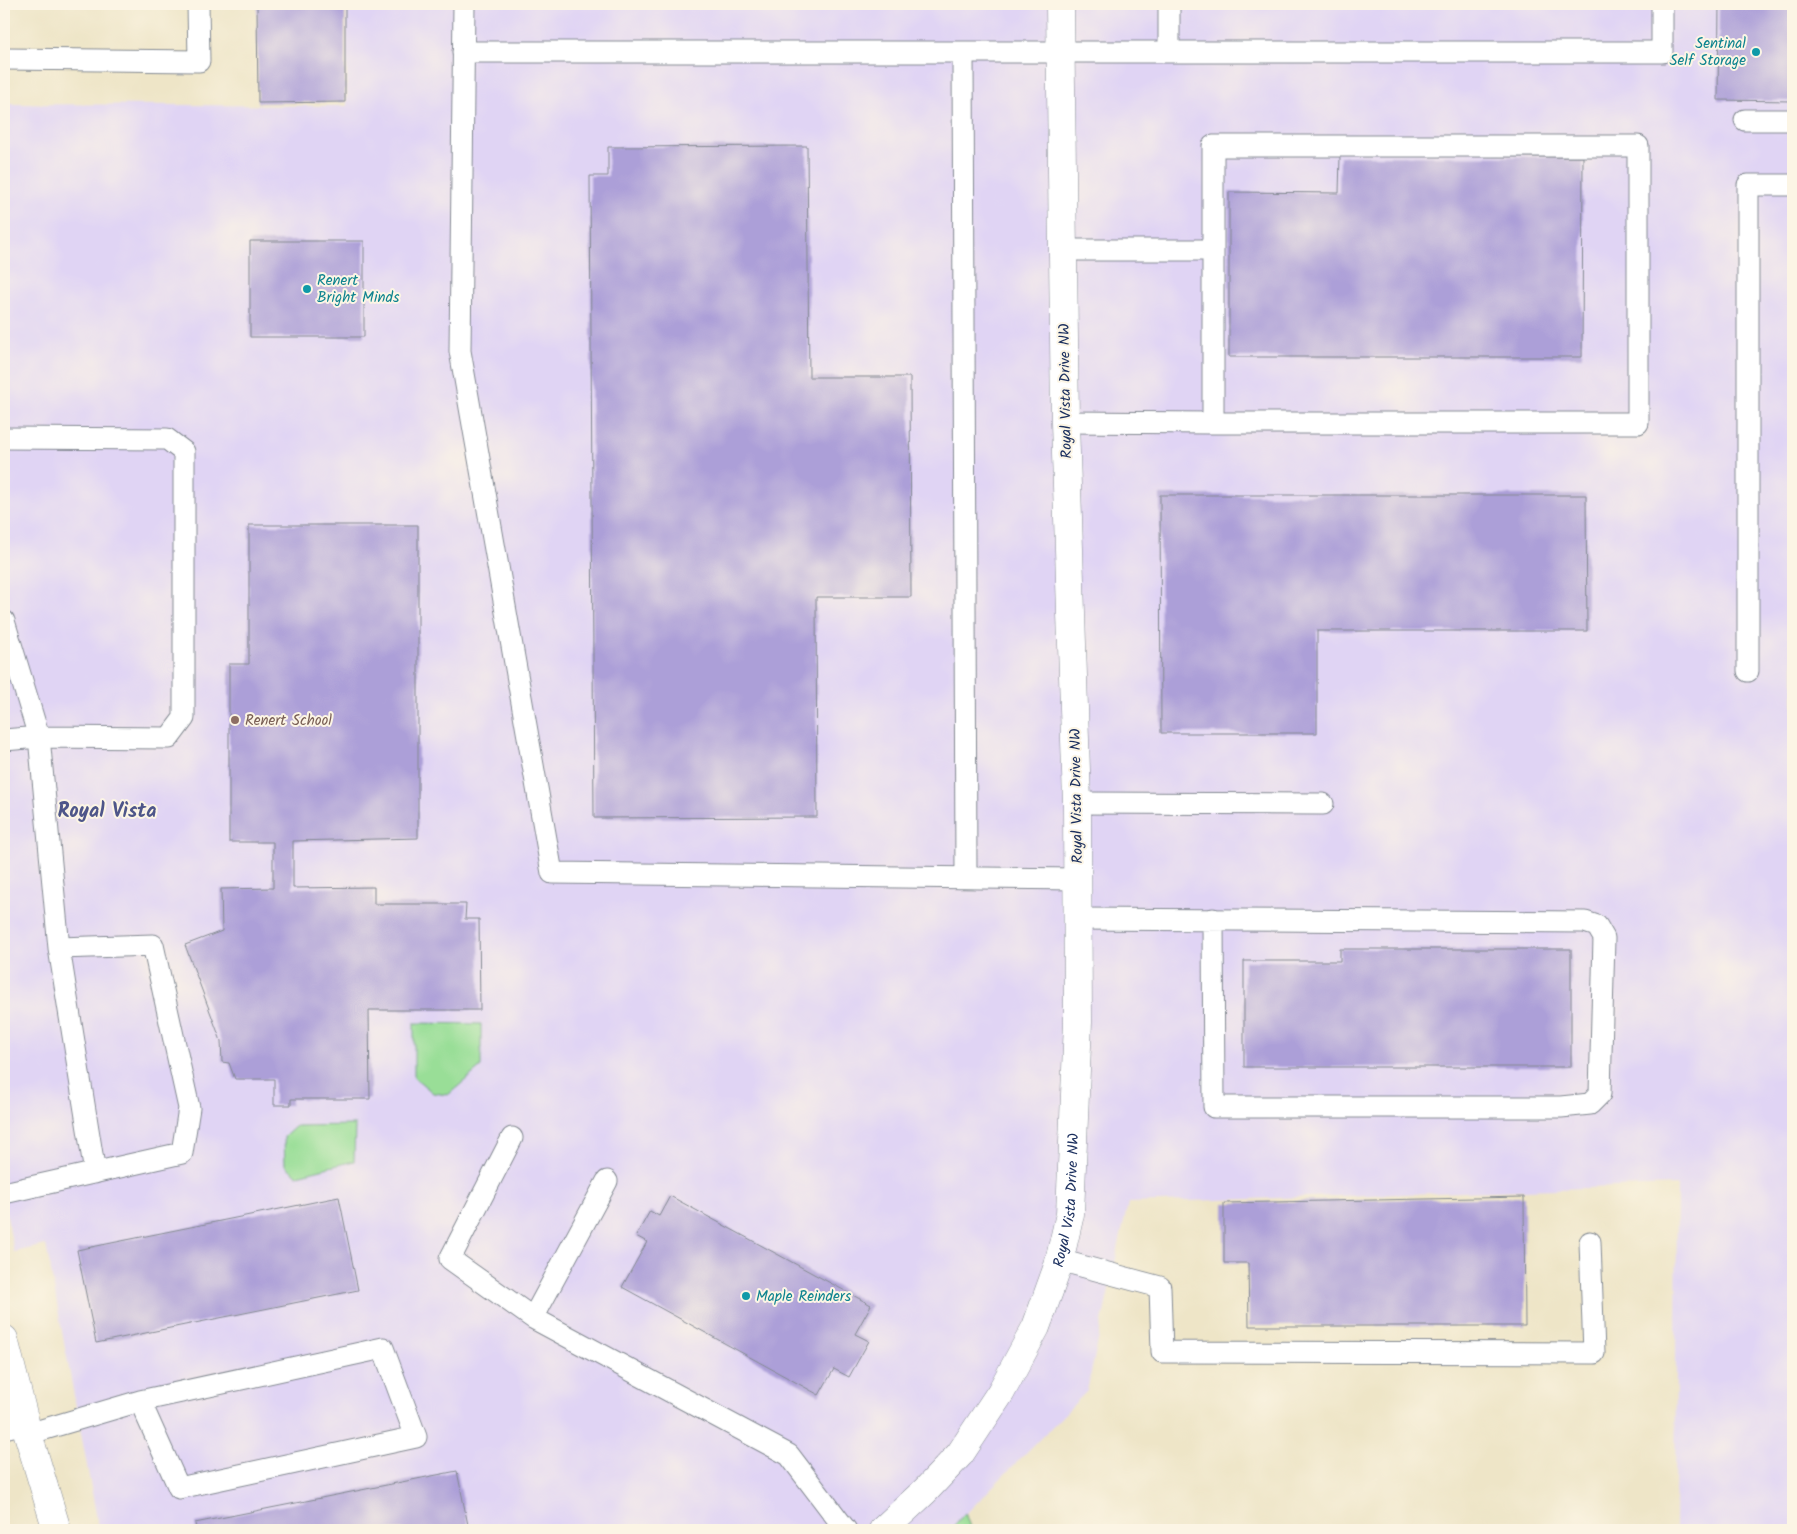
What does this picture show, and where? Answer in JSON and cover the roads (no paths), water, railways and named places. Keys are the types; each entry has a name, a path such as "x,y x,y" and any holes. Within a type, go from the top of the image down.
{"street":[{"name":"Royal Vista Drive NW","path":"883,1530 925,1491 960,1454 1001,1392 1036,1327 1059,1260 1070,1214 1074,1161 1078,1022 1078,879 1065,422 1060,4"},
{"path":"4,1339 19,1428 57,1530"}],"lane":[{"path":"4,59 199,61 198,4"},
{"path":"464,4 460,351 552,874 1078,879"},
{"path":"1169,4 1169,52"},
{"path":"463,52 1022,51 1061,54 1169,52 1662,52 1662,4"},
{"path":"963,52 966,878"},
{"path":"1745,120 1793,120"},
{"path":"1065,422 1213,423 1638,423 1638,146 1213,146 1213,423"},
{"path":"1748,671 1748,185 1793,185"},
{"path":"1063,250 1213,250"},
{"path":"4,438 167,438 184,452 184,718 168,738 38,737 4,740"},
{"path":"4,621 38,737 58,948 95,1173"},
{"path":"1077,803 1323,804"},
{"path":"1078,919 1213,919 1585,922 1597,926 1604,938 1600,1094 1590,1104 1561,1107 1214,1107 1213,919"},
{"path":"4,1193 182,1152 189,1108 153,945 58,948"},
{"path":"512,1138 450,1259 534,1318 790,1455 846,1530"},
{"path":"534,1318 607,1181"},
{"path":"1059,1260 1160,1288 1162,1352 1594,1354 1590,1242"},
{"path":"19,1428 140,1401 383,1348 416,1437 179,1488 140,1401"}],"place":[{"name":"Sentinal Self Storage","path":"1756,52"},
{"name":"Renert Bright Minds","path":"307,289"},
{"name":"Renert School","path":"235,720"},
{"name":"Maple Reinders","path":"746,1296"}],"district":[{"name":"Royal Vista","path":"107,810"}]}
